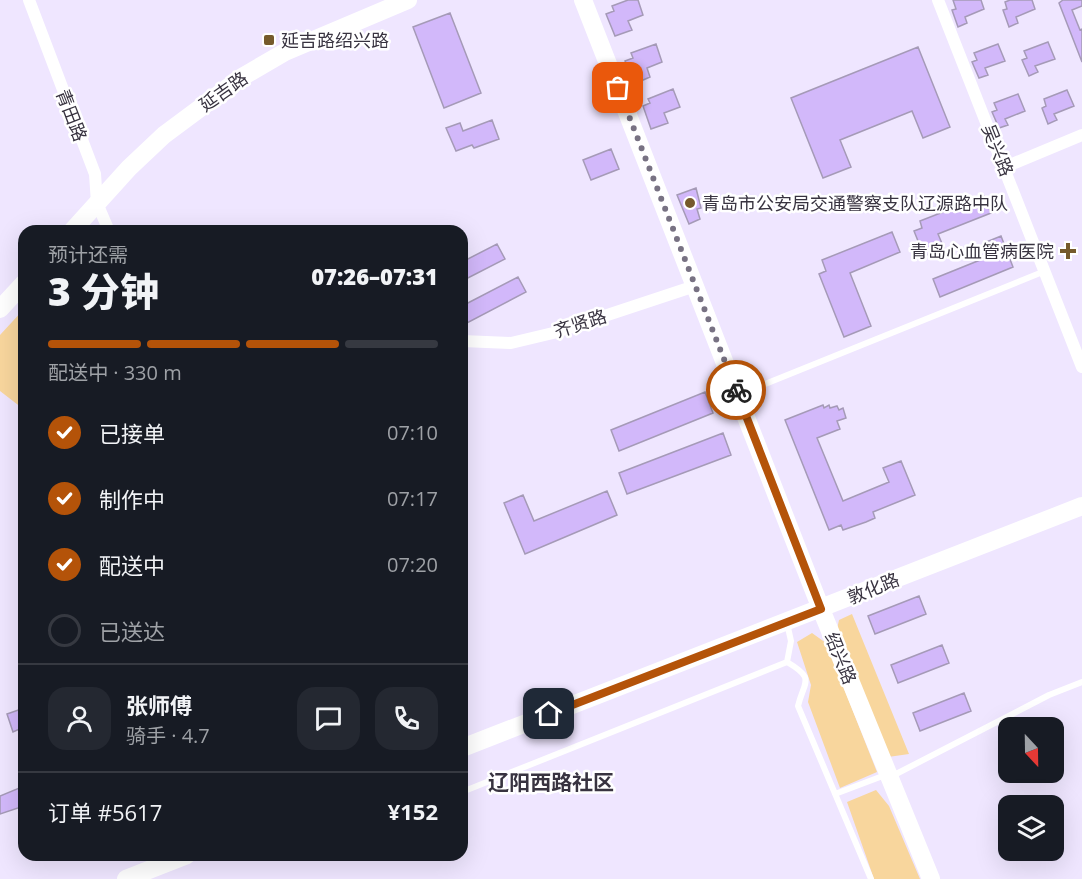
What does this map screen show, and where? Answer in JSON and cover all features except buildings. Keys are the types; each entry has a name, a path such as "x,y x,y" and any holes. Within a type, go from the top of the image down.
{"main road":[{"name":"延吉路","path":"77,225 164,135 242,77 285,52 408,0"},
{"name":"绍兴路","path":"583,0 821,609 931,879"},
{"path":"0,309 18,290"},
{"name":"敦化路","path":"468,746 1082,506"},
{"path":"126,879 172,861"}],"street":[{"name":"青田路","path":"29,0 95,174 97,203 106,225"},
{"name":"吴兴路","path":"938,0 1078,346 1082,367"},
{"path":"1005,167 1082,135"},
{"name":"齐贤路","path":"468,341 511,343 553,333 695,286"}],"lane":[{"path":"738,395 1046,271"},
{"path":"786,622 790,640 787,662"},
{"path":"468,790 787,662"},
{"path":"787,662 798,668 806,679 806,689 798,706 871,879"},
{"path":"835,794 898,772 1049,696 1082,682"}],"shaded area":[{"path":"18,316 18,405 0,391 0,335"},
{"path":"852,614 909,754 888,757 836,634 839,620"},
{"path":"812,633 826,643 877,772 840,788 808,702 811,685 797,642"},
{"path":"876,790 889,806 920,879 874,879 847,802"}],"way so far":[{"path":"618,88 736,390"}],"place":[{"name":"延吉路绍兴路","path":"269,40"},
{"name":"青岛市公安局交通警察支队辽源路中队","path":"690,203"},
{"name":"青岛心血管病医院","path":"1068,251"}],"district":[{"name":"辽阳西路社区","path":"551,782"}],"route":[{"path":"549,714 821,609 736,390"}]}
